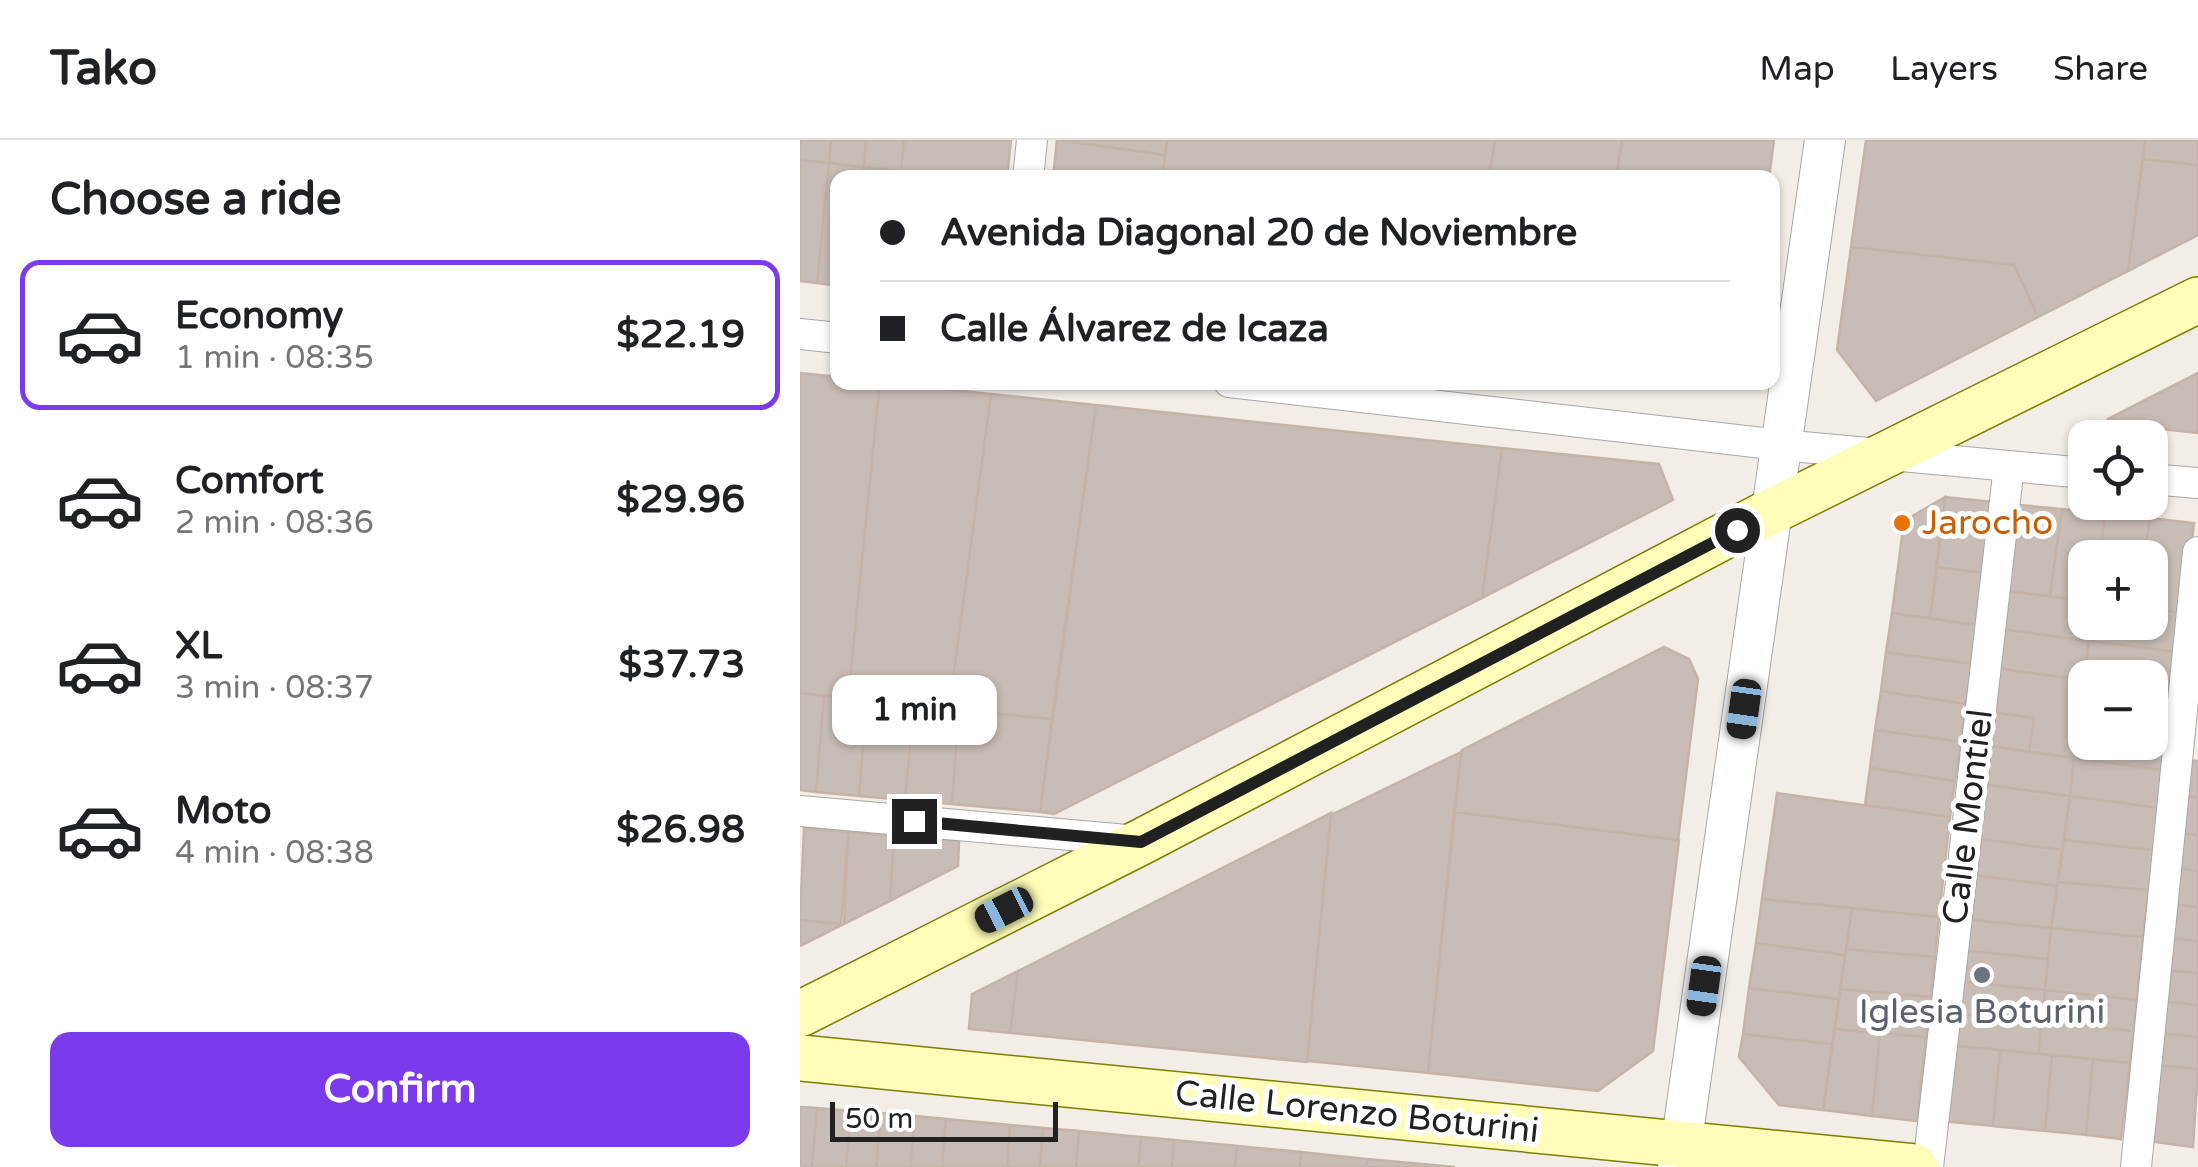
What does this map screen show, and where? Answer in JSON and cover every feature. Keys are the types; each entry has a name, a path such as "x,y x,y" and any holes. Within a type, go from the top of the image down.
{"main road":[{"path":"800,1014 1141,842 1772,511 2198,300"},
{"name":"Calle Lorenzo Boturini","path":"800,1058 1680,1156 1914,1167"}],"street":[{"path":"1029,170 1032,140"},
{"path":"1680,1156 1825,140"},
{"path":"800,334 830,337"},
{"path":"1299,390 1782,445 2068,471"},
{"name":"Calle Montiel","path":"1928,1167 2009,466"},
{"path":"2168,480 2198,483"},
{"path":"2136,1167 2198,552"},
{"path":"800,810 1141,842"}],"building":[{"path":"800,140 831,140 829,163 800,160"},
{"path":"831,140 866,140 864,167 829,163"},
{"path":"866,140 904,140 901,170 864,167"},
{"path":"904,140 1011,140 1008,170 901,170"},
{"path":"1057,140 1167,140 1165,155"},
{"path":"1057,140 1165,155 1163,170 1054,170"},
{"path":"1167,140 1495,140 1490,170 1163,170"},
{"path":"1495,140 1622,140 1617,170 1490,170"},
{"path":"1622,140 1774,140 1770,170 1617,170"},
{"path":"1866,140 2145,140 2128,271 2038,317 2014,265 1851,247"},
{"path":"2145,140 2198,140 2198,165 2143,159"},
{"path":"2143,159 2198,165 2198,235 2128,271"},
{"path":"800,160 829,163 817,283 800,281"},
{"path":"829,163 864,167 830,170 830,285 817,283"},
{"path":"1851,247 2014,265 2038,317 1876,401 1837,350"},
{"path":"800,373 830,376 830,390 879,390 848,698 800,693"},
{"path":"2198,373 2198,433 2168,430 2168,420 2108,419"},
{"path":"879,390 991,394 949,709 848,698"},
{"path":"991,394 1096,405 1052,719 949,709"},
{"path":"1096,405 1502,448 1482,598 1054,814 1040,812"},
{"path":"1502,448 1659,464 1673,500 1482,598"},
{"path":"1945,497 1930,618 1892,613 1904,521"},
{"path":"1945,497 1994,502 1984,573 1937,567"},
{"path":"2020,505 2062,509 2050,596 2007,591"},
{"path":"2062,509 2068,510 2068,520 2104,520 2102,540 2068,540 2068,599 2050,596"},
{"path":"2104,520 2150,520 2147,540 2102,540"},
{"path":"2150,520 2194,523 2183,613 2168,611 2168,540 2147,540"},
{"path":"1937,567 1984,573 1977,625 1930,618"},
{"path":"2007,591 2068,599 2068,638 2001,629"},
{"path":"2168,611 2183,613 2178,652 2089,641 2168,640"},
{"path":"1892,613 1977,625 1972,664 1886,652"},
{"path":"2001,629 2089,641 2087,660 2068,660 2068,678 1996,668"},
{"path":"2089,641 2178,652 2173,691 2168,690 2168,660 2087,660"},
{"path":"1664,647 1689,659 1698,679 1678,840 1454,812 1462,750"},
{"path":"1886,652 1972,664 1966,704 1881,691"},
{"path":"1996,668 2068,678 2068,757 2029,752 2034,718 1990,712"},
{"path":"2168,690 2173,691 2168,730"},
{"path":"1881,691 1966,704 1961,742 1875,730"},
{"path":"800,693 824,696 816,792 800,790"},
{"path":"824,696 867,700 859,796 816,792"},
{"path":"867,700 914,705 905,800 859,796"},
{"path":"914,705 959,710 952,804 905,800"},
{"path":"959,710 1052,719 1040,812 952,804"},
{"path":"1990,712 2034,718 2029,752 1985,745"},
{"path":"1875,730 1961,742 1955,781 1870,768"},
{"path":"1985,745 2074,760 2070,796 1980,784"},
{"path":"1461,752 1428,1073 1307,1061 1331,815"},
{"path":"2074,760 2163,770 2159,808 2070,796"},
{"path":"2089,760 2164,760 2163,770"},
{"path":"2189,760 2198,761 2198,798 2185,796"},
{"path":"1870,768 1955,781 1950,817 1865,805"},
{"path":"1980,784 2070,796 2062,850 1973,838"},
{"path":"1777,793 1950,817 1939,917 1762,899"},
{"path":"2070,796 2159,808 2153,850 2064,840"},
{"path":"2185,796 2198,798 2198,835 2181,833"},
{"path":"1454,812 1679,840 1653,1051 1598,1091 1428,1073"},
{"path":"1331,813 1307,1062 1010,1033 1018,971"},
{"path":"804,828 848,832 841,924 800,920"},
{"path":"848,832 894,836 890,901 844,924"},
{"path":"2181,833 2198,835 2198,871 2176,868"},
{"path":"894,836 959,841 958,866 890,901"},
{"path":"1973,838 2062,850 2057,886 1968,874"},
{"path":"2064,840 2153,850 2149,890 2058,882"},
{"path":"2176,868 2198,871 2198,907 2172,904"},
{"path":"1968,874 2057,886 2051,928 1962,919"},
{"path":"2058,882 2149,890 2143,937 2051,928"},
{"path":"1762,899 1852,908 1845,955 1756,943"},
{"path":"2172,904 2198,907 2198,941 2167,938"},
{"path":"1852,908 1939,917 1935,957 1846,949"},
{"path":"1962,919 2051,928 2048,959 1958,950"},
{"path":"800,920 841,924 844,924 800,946"},
{"path":"2051,928 2143,937 2137,1000 2045,990"},
{"path":"2167,938 2198,941 2198,973 2164,970"},
{"path":"1756,943 1845,955 1839,999 1749,988"},
{"path":"1846,949 1935,957 1931,997 1840,989"},
{"path":"1958,950 2048,959 2045,990 1955,981"},
{"path":"2164,970 2198,973 2198,1005 2161,1001"},
{"path":"1018,971 1010,1033 969,1029 972,994"},
{"path":"1955,981 2045,990 2042,1021 1952,1013"},
{"path":"1749,988 1839,999 1832,1044 1743,1034"},
{"path":"1840,989 1931,997 1926,1037 1835,1029"},
{"path":"2045,990 2137,1000 2133,1031 2042,1021"},
{"path":"2161,1001 2198,1005 2198,1037 2157,1033"},
{"path":"1952,1013 2042,1021 2038,1054 1948,1045"},
{"path":"2042,1021 2133,1031 2130,1063 2038,1054"},
{"path":"1835,1029 1880,1033 1872,1116 1823,1110"},
{"path":"1880,1033 1926,1037 1917,1121 1872,1116"},
{"path":"2158,1033 2198,1037 2198,1069 2155,1065"},
{"path":"1743,1034 1832,1044 1823,1110 1779,1105 1739,1057"},
{"path":"1948,1045 2000,1050 1993,1126 1941,1121"},
{"path":"2000,1050 2052,1055 2045,1131 1993,1126"},
{"path":"2052,1055 2093,1059 2086,1135 2045,1131"},
{"path":"2093,1059 2130,1063 2121,1139 2086,1135"},
{"path":"2155,1065 2198,1069 2193,1147 2147,1141"},
{"path":"800,1107 817,1108 812,1167 800,1167"},
{"path":"817,1108 851,1111 846,1167 812,1167"},
{"path":"851,1111 881,1113 876,1167 846,1167"},
{"path":"881,1113 915,1116 910,1167 876,1167"},
{"path":"915,1116 946,1119 942,1167 910,1167"},
{"path":"946,1119 1010,1125 1007,1167 942,1167"},
{"path":"1010,1125 1043,1128 1040,1167 1007,1167"},
{"path":"1043,1128 1079,1131 1076,1167 1040,1167"},
{"path":"1079,1131 1141,1137 1138,1167 1076,1167"},
{"path":"1141,1137 1174,1140 1172,1167 1138,1167"},
{"path":"1174,1140 1237,1146 1235,1167 1172,1167"},
{"path":"1237,1146 1301,1152 1300,1167 1235,1167"},
{"path":"1301,1152 1367,1159 1366,1167 1300,1167"},
{"path":"1367,1159 1455,1167 1366,1167"}],"place":[{"name":"Jarocho","path":"1902,523"},
{"name":"Iglesia Boturini","path":"1982,975"}],"route":[{"path":"914,821 1141,842 1737,530"}]}
